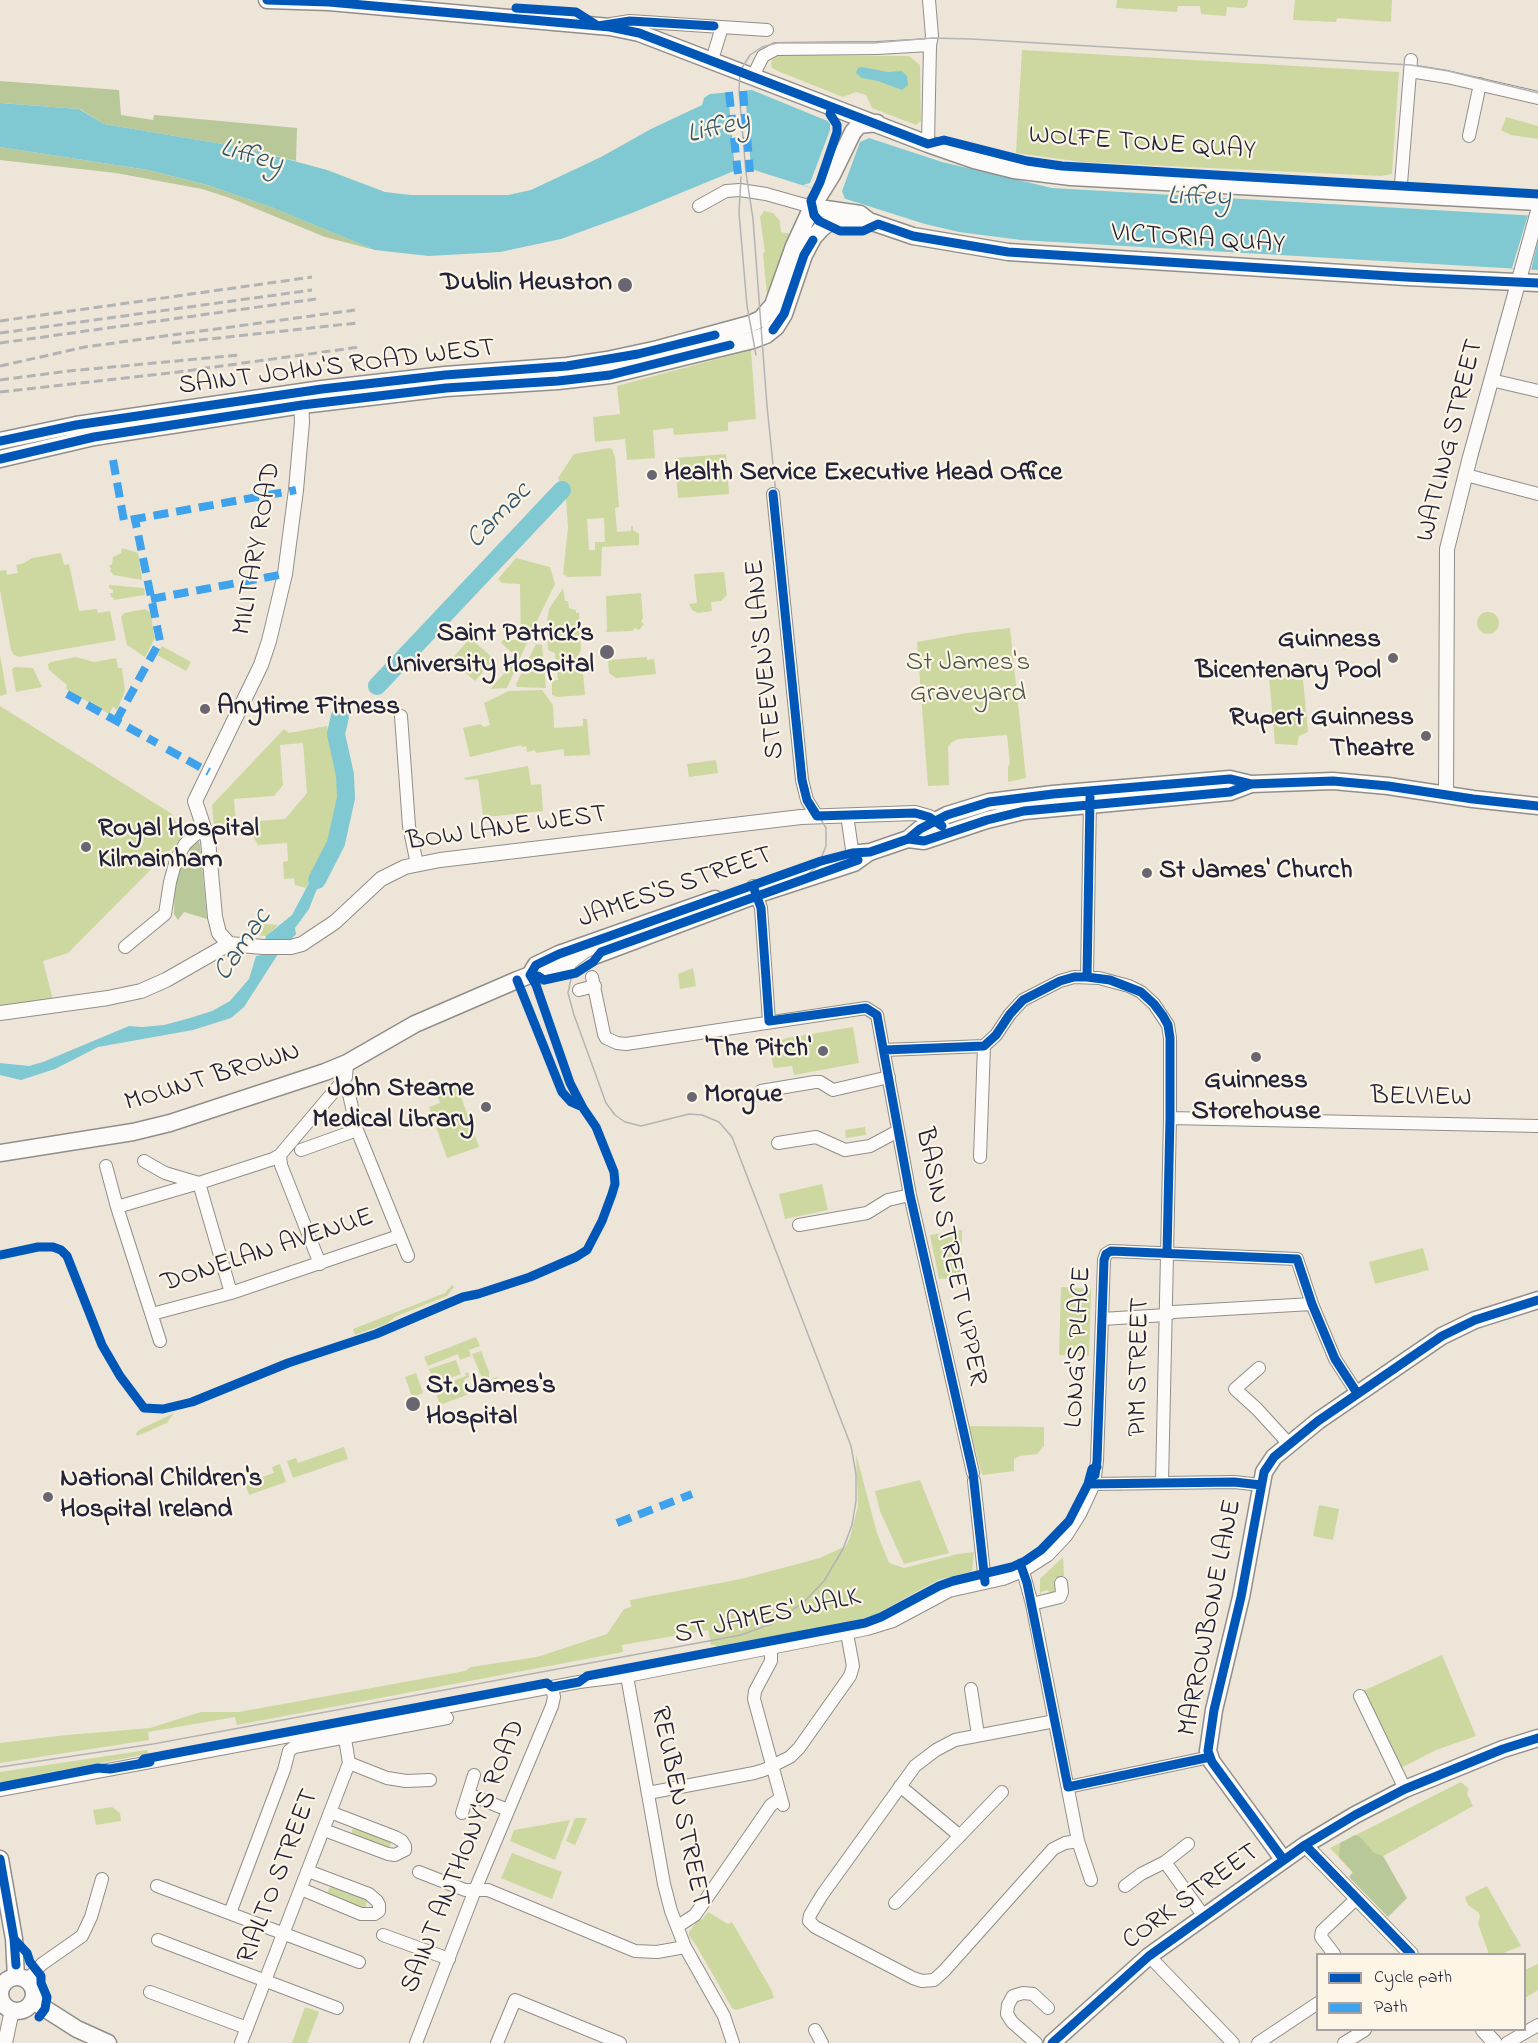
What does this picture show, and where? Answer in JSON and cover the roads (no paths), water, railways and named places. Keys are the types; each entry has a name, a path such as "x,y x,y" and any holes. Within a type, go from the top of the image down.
{"main road":[{"name":"WOLFE TONE QUAY","path":"267,0 420,5 639,33 928,144 974,160 1014,170 1053,176 1538,202"},
{"name":"WOLFE TONE QUAY","path":"817,101 841,119 844,126 844,147"},
{"path":"844,147 860,125 877,123"},
{"name":"SAINT JOHN'S ROAD WEST","path":"0,459 94,437 301,398 445,375 521,371 587,363 658,349 750,324 761,319 773,305 794,246 812,207 826,193 844,147"},
{"path":"826,193 842,210"},
{"name":"VICTORIA QUAY","path":"812,207 860,214 869,221 913,236 1008,252 1406,277 1519,276 1538,283"},
{"name":"VICTORIA QUAY","path":"813,238 830,222 844,219 860,223 869,221"},
{"name":"SAINT JOHN'S ROAD WEST","path":"0,441 86,424 301,398 610,375 753,340 773,330 784,314 804,255 813,238"},
{"name":"JAMES'S STREET","path":"366,1051 415,1024 530,975 536,965 559,954 755,891 821,861 858,856 908,839 935,821 960,810 989,802 1230,792 1251,784 1341,782 1538,806"},
{"name":"JAMES'S STREET","path":"908,839 924,841 987,819 1090,798"},
{"name":"MOUNT BROWN","path":"0,1153 170,1123 232,1104 347,1063 366,1051"},
{"name":"MARROWBONE LANE","path":"1283,1860 1210,1756 1209,1740 1241,1597 1260,1485 1267,1466 1289,1444 1357,1393 1448,1332 1475,1320 1538,1300"},
{"name":"CORK STREET","path":"1052,2043 1149,1956 1203,1915 1305,1845 1405,1789 1503,1749 1538,1738"},
{"path":"0,1863 22,1978 33,1988 33,2001 26,2009 12,2010 2,2002 1,1991 6,1982 22,1978"},
{"path":"33,2001 77,2029 108,2043"}],"street":[{"path":"928,144 932,34 929,0"},
{"path":"598,26 630,21 767,30"},
{"path":"712,60 722,27"},
{"path":"753,76 763,56 776,49 930,45"},
{"path":"907,46 931,69"},
{"path":"1400,196 1411,65 1429,73 1538,98"},
{"path":"1469,136 1480,84"},
{"name":"VICTORIA QUAY","path":"699,206 726,191 748,191 812,207"},
{"name":"WATLING STREET","path":"1446,794 1447,549 1538,212"},
{"path":"1491,380 1538,391"},
{"name":"MILITARY ROAD","path":"205,828 195,806 196,797 222,748 261,664 272,631 285,574 303,422 301,398"},
{"path":"1466,475 1538,494"},
{"name":"STEEVEN'S LANE","path":"773,494 803,788 809,805 817,816"},
{"path":"400,716 409,826 417,864"},
{"path":"884,1050 984,1046 996,1035 1023,999 1060,981 1087,976 1090,798"},
{"path":"817,816 915,813 935,821 950,832"},
{"path":"847,815 858,856"},
{"name":"BOW LANE WEST","path":"229,944 291,947 302,944 320,934 381,879 405,867 417,864 817,816"},
{"path":"0,1013 108,998 141,991 166,980 229,944 219,933 215,917 205,828 184,844 176,860 165,914 125,947"},
{"path":"755,891 761,908 769,1022"},
{"name":"PIM STREET","path":"1087,976 1110,980 1141,992 1154,1004 1168,1024 1170,1118 1162,1483"},
{"name":"BASIN STREET UPPER","path":"579,990 593,982 606,1038 626,1044 866,1008 877,1015 910,1195 974,1477 985,1582"},
{"path":"980,1156 984,1046"},
{"path":"117,1207 199,1183 280,1155 346,1077 347,1063"},
{"path":"761,1091 815,1082 833,1090 889,1077"},
{"path":"349,1094 357,1130 408,1256"},
{"name":"BELVIEW","path":"1170,1118 1538,1126"},
{"path":"301,1150 357,1130"},
{"path":"778,1143 820,1138 845,1150 870,1146 898,1131"},
{"path":"280,1155 281,1165 320,1264"},
{"path":"144,1161 165,1173 199,1183"},
{"path":"106,1166 160,1341"},
{"path":"199,1183 231,1293"},
{"path":"799,1225 867,1213 888,1200 910,1195"},
{"name":"DONELAN AVENUE","path":"152,1314 231,1293 399,1236"},
{"name":"LONG'S PLACE","path":"1023,1571 1048,1555 1066,1536 1080,1514 1094,1484 1106,1254 1119,1251 1167,1252"},
{"path":"1167,1252 1298,1259 1312,1304 1335,1359 1357,1393"},
{"path":"1102,1319 1166,1315 1173,1312 1312,1304"},
{"path":"1259,1368 1235,1389 1289,1444"},
{"path":"1094,1484 1234,1482 1260,1485"},
{"path":"1023,1571 1032,1604 1077,1841 1091,1880"},
{"name":"ST JAMES' WALK","path":"344,1731 552,1687 627,1676 847,1633 893,1622 949,1591 1003,1579 1023,1571"},
{"path":"1032,1604 1060,1597 1061,1583"},
{"path":"648,1793 754,1773 790,1757 799,1748 850,1676 854,1666 847,1633"},
{"path":"678,1926 695,1915 771,1805 782,1802 755,1706 755,1691 770,1665 771,1648"},
{"name":"REUBEN STREET","path":"627,1676 664,1884 671,1911 686,1947 724,2016 733,2043"},
{"name":"SAINT ANTHONY'S ROAD","path":"416,2043 475,1890 552,1706 554,1697 552,1687"},
{"path":"971,1689 978,1735"},
{"path":"1360,1696 1405,1789"},
{"path":"230,1913 284,1770 289,1751 294,1747 344,1731 447,1718"},
{"path":"1055,1721 948,1743 915,1766 822,1896 810,1915 809,1921 814,1927 913,1978 934,1980 1053,1849 1065,1843 1077,1841"},
{"path":"0,1790 328,1729 344,1731"},
{"name":"RIALTO STREET","path":"241,2043 349,1763 344,1731"},
{"path":"1068,1787 1210,1756"},
{"path":"349,1763 387,1778 406,1781 430,1780"},
{"path":"462,1813 474,1775"},
{"path":"900,1786 960,1836"},
{"path":"895,1903 1002,1792"},
{"path":"468,1794 508,1810"},
{"path":"324,1830 388,1854 394,1855 405,1850 402,1841 395,1837 330,1812"},
{"path":"1125,1886 1141,1874 1165,1862 1188,1844"},
{"path":"1305,1845 1410,1953"},
{"path":"1165,1862 1203,1915"},
{"path":"301,1889 361,1914 375,1914 379,1911 377,1901 369,1894 308,1871"},
{"path":"419,1872 465,1890 488,1890 635,1951 657,1952 686,1947"},
{"path":"22,1978 82,1936 91,1917 102,1879"},
{"path":"157,1886 359,1962"},
{"path":"1333,1953 1321,1937 1322,1931 1356,1898"},
{"path":"383,1935 449,1959"},
{"path":"158,1940 337,2008"},
{"path":"1149,1956 1233,2043"},
{"path":"150,1992 247,2028"},
{"path":"1036,2043 1012,2022 1007,2014 1008,2005 1013,1996 1023,1993 1033,1994 1048,2008"},
{"path":"497,2043 515,2000 620,2043"},
{"path":"1258,2043 1316,2004"},
{"path":"5,2043 12,2010"},
{"path":"1507,2043 1538,2025"},
{"path":"815,2030 822,2043"},
{"path":"1344,2043 1363,2031"},
{"path":"1484,2031 1496,2043"}],"water":[{"path":"858,68 888,72 902,71 907,76 908,85 902,90 862,78 856,73"},
{"name":"Liffey","path":"752,90 869,138 942,162 1052,188 1538,216 1538,270 1021,240 959,232 925,224 751,169 734,171 561,239 500,252 429,256 375,250 271,207 207,185 148,170 0,147 0,103 79,109 104,124 246,148 327,170 385,192 411,195 508,195 531,190 601,157 651,129 702,105 704,98 710,94"},
{"path":"325,853 332,868 316,891 309,909 295,928 296,934 278,954 244,1007 231,1018 193,1030 98,1047 55,1069 21,1080 0,1075 0,1063 29,1066 129,1026 164,1025 212,1011 230,1001 249,979 256,956 262,955 266,936 292,915"}],"waterway":[{"name":"Camac","path":"377,686 562,490"},
{"name":"Camac","path":"317,880 336,843 346,798 345,775 336,734 340,716"}],"tram line":[{"path":"0,1767 153,1744 741,1635 771,1624 804,1602 824,1581 843,1549 852,1525 856,1501 856,1474 851,1446 732,1137 719,1122 702,1115 689,1114 641,1126 625,1122 615,1115 606,1103 568,993 576,967 589,957 800,880 818,866 826,846 826,828 809,799 806,786 767,406 753,219 746,173 739,91 740,71 750,55 762,47 777,43 873,43 932,38 971,39 1411,65 1448,71 1538,93"},
{"path":"741,177 739,213 747,306 756,355"}],"railway":[{"path":"0,321 312,277"},
{"path":"0,333 312,290"},
{"path":"0,343 316,299"},
{"path":"0,366 85,347 355,310"},
{"path":"172,343 357,323"},
{"path":"0,392 178,372 360,347"},
{"path":"0,380 69,371 240,355"}],"place":[{"name":"Dublin Heuston","path":"625,285"},
{"name":"Health Service Executive Head Office","path":"652,475"},
{"name":"Saint Patrick’s University Hospital","path":"607,652"},
{"name":"Guinness Bicentenary Pool","path":"1393,658"},
{"name":"Anytime Fitness","path":"205,709"},
{"name":"Rupert Guinness Theatre","path":"1426,736"},
{"name":"Royal Hospital Kilmainham","path":"86,847"},
{"name":"St James' Church","path":"1147,873"},
{"name":"'The Pitch'","path":"823,1051"},
{"name":"Guinness Storehouse","path":"1256,1057"},
{"name":"Morgue","path":"692,1097"},
{"name":"John Stearne Medical Library","path":"486,1107"},
{"name":"St. James's Hospital","path":"413,1404"},
{"name":"National Children's Hospital Ireland","path":"48,1497"}],"park label":[{"name":"St James's Graveyard","path":"968,680"}]}
